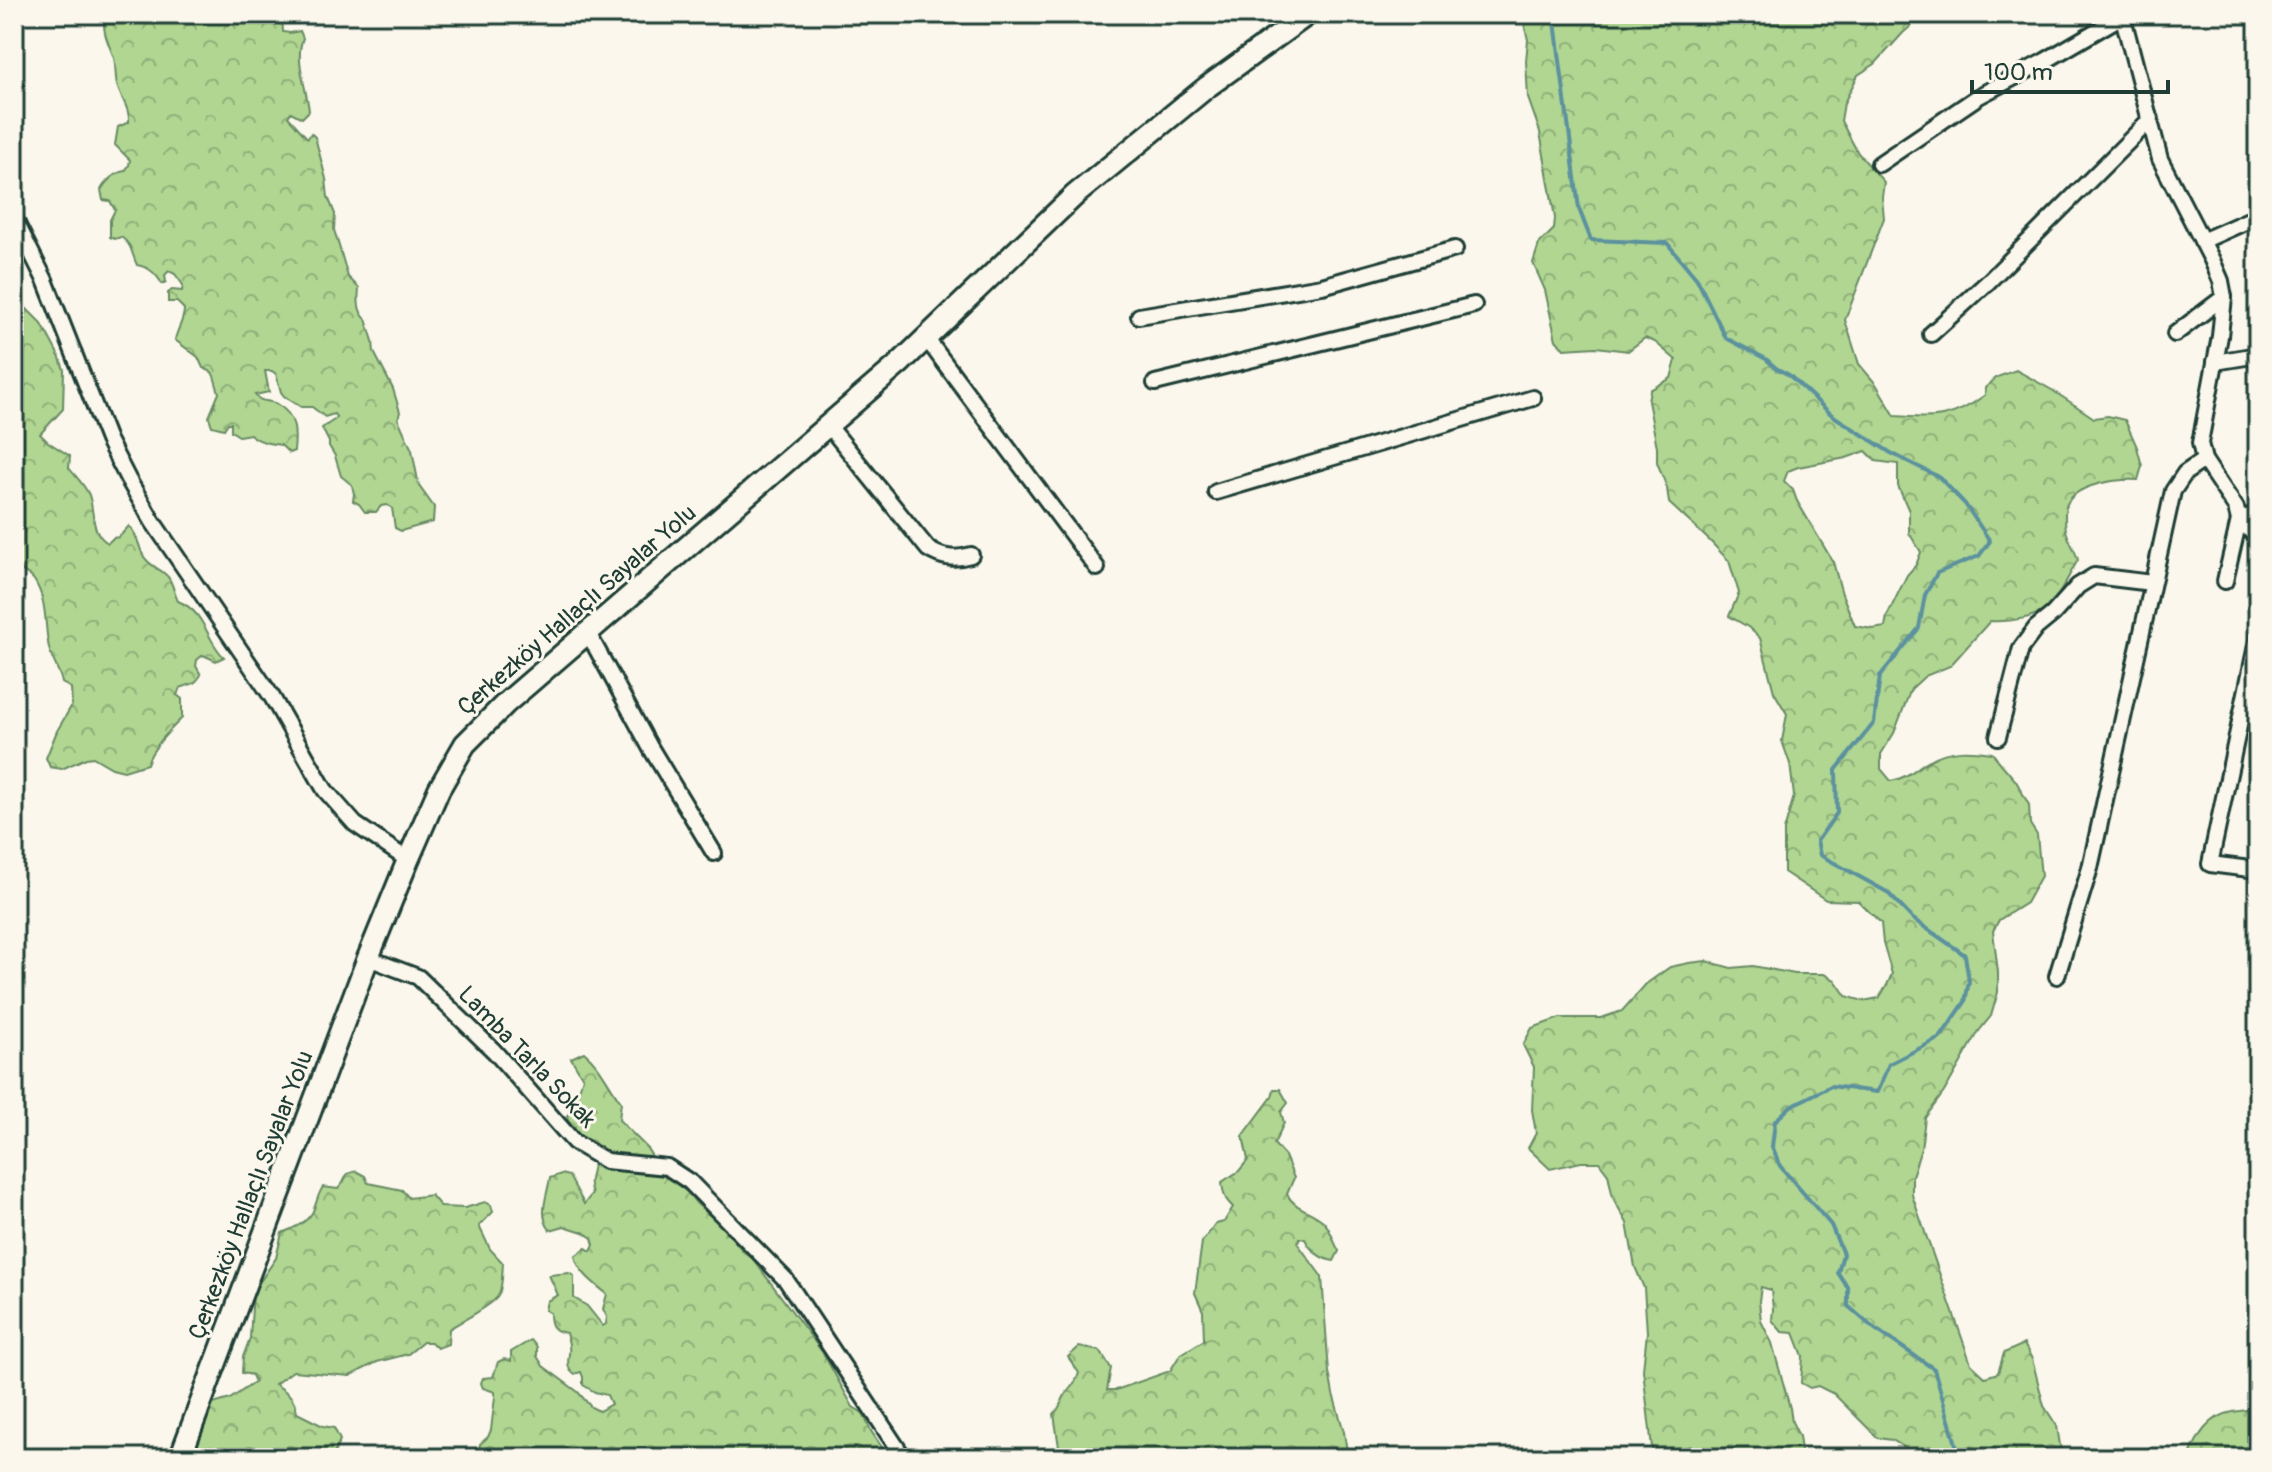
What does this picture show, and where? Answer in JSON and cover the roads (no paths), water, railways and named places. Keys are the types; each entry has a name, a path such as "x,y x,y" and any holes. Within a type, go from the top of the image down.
{"main road":[{"name":"Çerkezköy Hallaçlı Sayalar Yolu","path":"180,1458 368,958 439,789 465,744 505,704 926,338 1075,195 1207,87 1308,14"}],"street":[{"path":"1879,164 1979,96 2122,15 2160,159 2221,281 2224,297 2200,443 2204,460 2236,508 2239,520 2225,581"},
{"path":"1931,334 1988,282 2151,119"},
{"path":"2202,241 2258,216"},
{"path":"14,218 45,280 108,440 153,522 272,697 325,790 355,824 408,860"},
{"path":"1139,316 1322,286 1455,249"},
{"path":"2175,334 2224,297"},
{"path":"1155,383 1474,305"},
{"path":"926,338 1097,568"},
{"path":"2215,362 2258,355"},
{"path":"1216,492 1533,398"},
{"path":"828,425 928,549 940,557 971,555"},
{"path":"2057,976 2090,868 2173,491 2185,473 2204,460"},
{"path":"2239,520 2258,513"},
{"path":"2239,520 2258,538"},
{"path":"1998,737 2021,648 2036,628 2078,586 2094,576 2152,583"},
{"path":"588,633 650,747 714,853"},
{"path":"2258,636 2210,864 2258,870"},
{"name":"Lamba Tarla Sokak","path":"368,958 418,977 494,1051 574,1142 606,1161 667,1167 690,1182 786,1280 904,1458"}],"waterway":[{"path":"1554,14 1579,209 1591,240 1667,243 1697,279 1726,338 1789,375 1832,415 1891,453 1939,477 1965,504 1990,541 1979,556 1937,573 1925,595 1919,628 1880,676 1874,723 1836,770 1837,813 1817,841 1820,855 1887,892 1913,919 1965,955 1969,981 1965,1002 1940,1038 1889,1064 1877,1092 1831,1086 1791,1106 1775,1121 1772,1147 1780,1166 1831,1225 1843,1254 1838,1273 1848,1288 1848,1306 1871,1326 1934,1369 1960,1458"}]}
